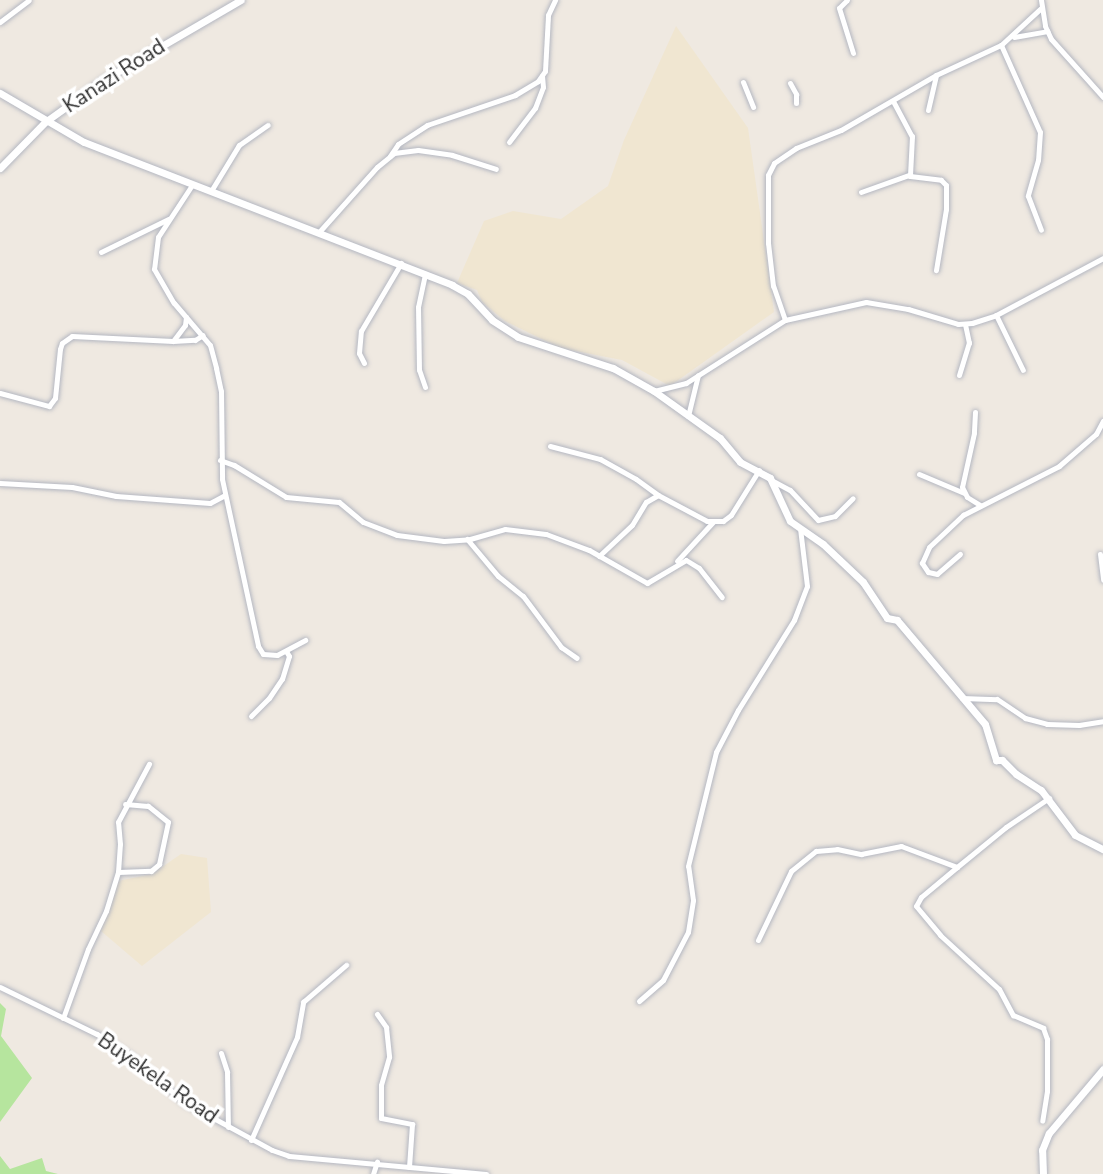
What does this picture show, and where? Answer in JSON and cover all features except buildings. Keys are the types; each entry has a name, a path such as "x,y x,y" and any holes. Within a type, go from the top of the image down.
{"street":[{"path":"0,22 29,0"},
{"name":"Kanazi Road","path":"0,168 45,122 140,56 241,0"},
{"path":"509,142 535,108 543,87 548,15 555,0"},
{"path":"847,0 839,8 853,53"},
{"path":"1041,0 1047,31 1062,53 1102,95"},
{"path":"785,320 775,293 769,262 769,169 777,159 796,148 841,130 936,75 1001,45 1041,8"},
{"path":"1011,38 1047,31"},
{"path":"1001,45 1040,132 1038,160 1028,195 1041,230"},
{"path":"928,110 936,75"},
{"path":"319,232 398,144 427,125 525,91 542,76"},
{"path":"743,82 753,107"},
{"path":"790,83 796,94 796,103"},
{"path":"0,93 45,122 84,142 142,162 192,184 401,264 468,294 492,320 518,337 613,368 654,391 720,439 740,462 759,470 790,490 818,520 835,516 853,498"},
{"path":"893,101 914,143 909,175"},
{"path":"211,191 239,145 268,125"},
{"path":"390,156 418,150 464,157 496,169"},
{"path":"861,192 909,175 940,180 946,185 946,209 936,270"},
{"path":"192,184 186,198 168,219 158,237 155,269 162,288 210,345 221,391 220,460 225,495 258,646 263,654 270,655 286,651 305,640"},
{"path":"101,252 168,219"},
{"path":"654,391 674,387 698,376 785,320 866,302 908,309 965,324 996,315 1103,258"},
{"path":"364,363 359,353 361,331 401,264"},
{"path":"425,274 418,307 419,370 425,387"},
{"path":"996,315 1023,370"},
{"path":"173,341 185,325 186,317"},
{"path":"959,375 969,343 965,324"},
{"path":"0,393 49,406 55,398 60,349 62,343 72,336 173,341 195,340 203,335"},
{"path":"688,416 698,376"},
{"path":"964,493 962,482 974,433 975,412"},
{"path":"960,554 937,574 928,572 922,563 926,552 944,531 980,505 1059,466 1096,434 1103,421"},
{"path":"1096,434 1103,435"},
{"path":"550,446 600,459 658,495 713,522 723,521 731,515 759,470"},
{"path":"220,460 234,465 286,497 339,502 363,522 397,535 444,541 467,539 496,530 515,530 562,539 599,555 644,583 654,581 671,567 713,522"},
{"path":"919,474 964,493 980,505"},
{"path":"773,481 787,515 863,582 887,618 897,620 985,724 996,760 1002,760 1049,798 1075,835 1103,849"},
{"path":"0,483 210,503 225,495"},
{"path":"599,555 632,525 646,502 658,495"},
{"path":"639,1002 663,980 688,932 693,900 688,866 716,752 738,709 794,620 807,586 800,528"},
{"path":"467,539 498,576 523,596 561,647 577,657"},
{"path":"1100,554 1103,580"},
{"path":"671,567 685,560 693,562 722,597"},
{"path":"251,716 269,698 282,679 289,656 286,651"},
{"path":"962,698 997,699 1025,718 1047,724 1079,725 1103,721"},
{"path":"63,1017 88,949 106,911 118,872 118,822 125,804 149,764"},
{"path":"1042,1121 1047,1091 1047,1039 1043,1028 1013,1015 999,989 959,954 916,906 921,897 957,867 1020,816 1049,798"},
{"path":"118,872 155,869 169,826 165,819 148,806 125,804"},
{"path":"758,940 791,871 816,851 837,849 861,854 901,846 957,867"},
{"path":"251,1140 296,1040 303,1002 346,965"},
{"name":"Buyekela Road","path":"0,987 121,1048 184,1102 251,1140 289,1156 486,1174"},
{"path":"377,1014 386,1027 389,1057 381,1085 381,1118 412,1124 409,1167"},
{"path":"220,1053 227,1072 228,1127"},
{"path":"1043,1174 1042,1150 1049,1133 1103,1069"},
{"path":"373,1174 377,1162"}],"shaded area":[{"path":"676,26 748,128 774,312 670,386 622,360 560,348 505,321 482,302 477,290 457,283 484,221 513,211 561,219 608,186 624,140"},
{"path":"181,854 207,858 211,912 142,966 101,931 118,881 152,874"}],"green space":[{"path":"0,1003 6,1009 1,1036 32,1078 0,1122"},
{"path":"0,1156 10,1169 42,1158 46,1171 58,1174 0,1174"}]}
